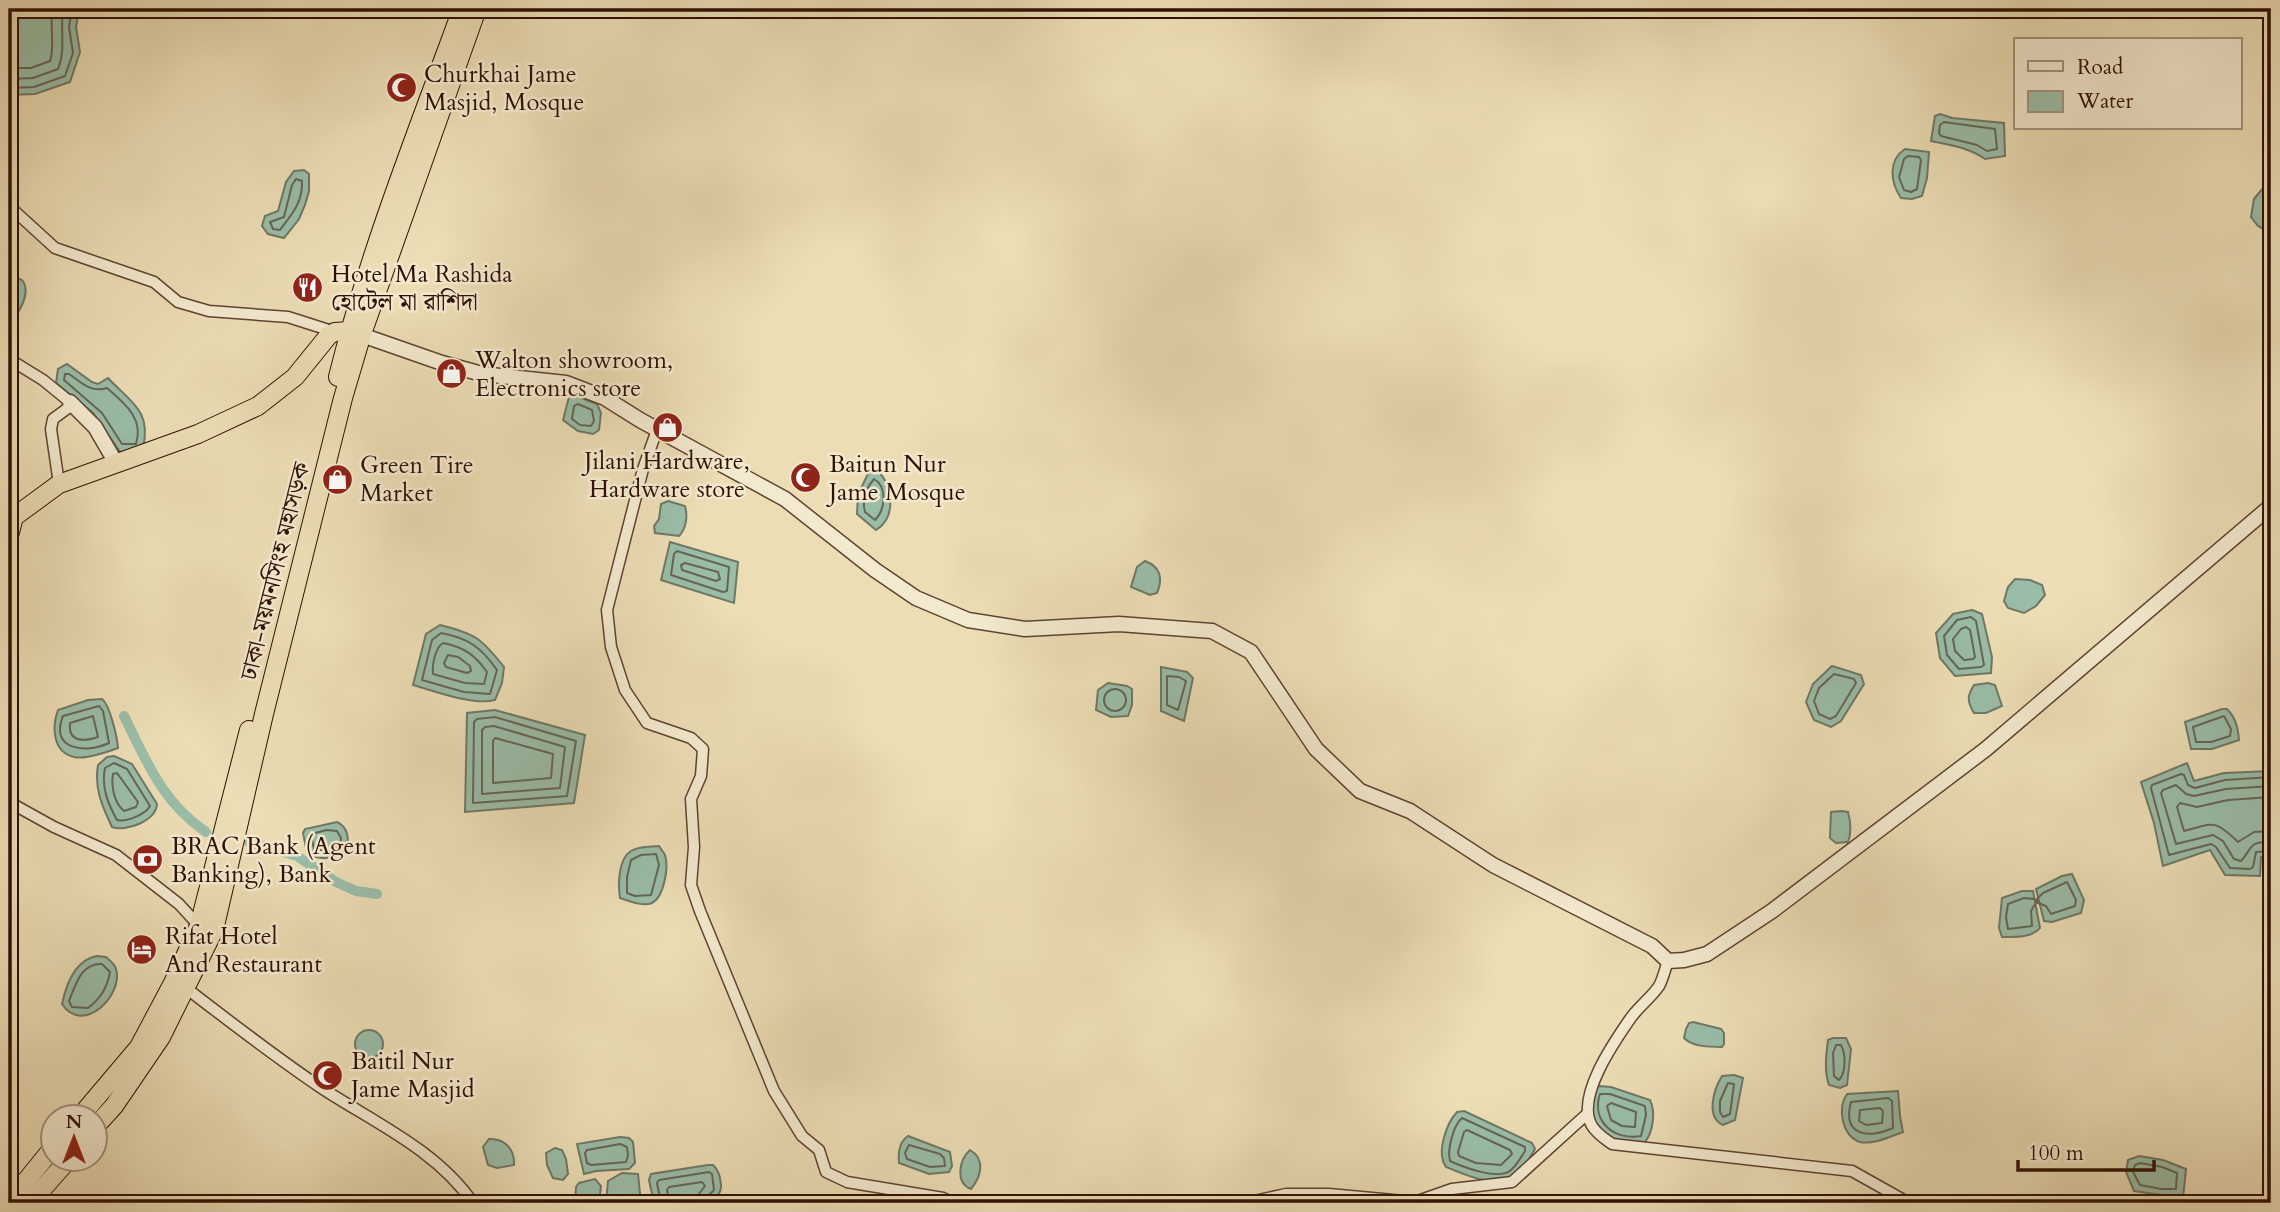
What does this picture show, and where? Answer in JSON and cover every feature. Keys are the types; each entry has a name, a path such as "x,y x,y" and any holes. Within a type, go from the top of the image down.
{"highway":[{"path":"9,536 15,517 59,484 198,434 258,406 295,377 329,335 349,332 389,210 462,9"},
{"name":"ঢাকা-ময়মনসিংহ মহাসড়ক","path":"91,1104 139,1047 173,983 198,926 349,332 477,9"},
{"name":"ঢাকা-ময়মনসিংহ মহাসড়ক","path":"108,1113 161,1037 214,930 270,689 340,411 349,332"},
{"path":"9,1202 38,1166"},
{"path":"30,1203 56,1174"}],"street":[{"path":"9,206 55,248 154,282 177,302 209,310 288,317 349,332 482,374 566,383 605,398 657,430 785,499 875,570 916,598 968,620 1025,629 1119,625 1212,631 1251,652 1316,749 1360,791 1410,811 1493,865 1652,946 1668,961 1707,954 1772,911 1986,748 2271,506"},
{"path":"9,359 43,380 70,402 95,427 116,463"},
{"path":"59,484 51,429 53,419 68,408 70,402"},
{"path":"657,430 643,469 607,610 611,647 625,690 647,723 691,738 703,749 701,776 691,799 694,846 691,885 700,911 775,1091 802,1136 819,1150 827,1172 847,1182 943,1198 953,1203"},
{"path":"9,802 54,827 116,855 179,904 198,926"},
{"path":"1668,961 1658,986 1631,1018 1599,1069 1590,1091 1587,1114 1592,1126 1602,1138 1612,1144 1852,1171 1909,1203"},
{"path":"186,988 292,1069 424,1152 460,1184 473,1203"},
{"path":"1245,1203 1286,1194 1329,1194 1415,1202 1452,1189 1512,1182 1587,1114"}],"water":[{"path":"9,9 79,9 76,27 80,52 70,82 35,94 9,95"},
{"path":"1940,114 1952,118 2004,123 2005,156 1985,159 1965,149 1931,141 1935,116"},
{"path":"1905,149 1929,152 1927,178 1922,196 1912,199 1901,198 1892,172 1896,159"},
{"path":"304,170 309,174 309,191 299,219 284,238 268,234 262,226 265,216 278,211 286,182 294,171"},
{"path":"2263,188 2271,189 2271,233 2258,226 2251,217 2254,199"},
{"path":"9,274 22,280 26,292 17,314 9,317"},
{"path":"67,364 92,382 98,384 108,378 131,401 142,415 145,435 143,448 121,453 93,413 56,383 58,369"},
{"path":"576,396 597,404 601,413 599,430 593,434 578,431 563,420 569,397"},
{"path":"869,472 880,473 890,495 887,518 876,530 857,514 858,494"},
{"path":"668,501 685,506 686,522 679,536 655,533 654,526 659,519 661,504"},
{"path":"670,542 738,562 734,603 661,580"},
{"path":"1145,561 1157,570 1160,578 1157,593 1150,595 1131,587 1137,567"},
{"path":"2015,579 2030,580 2042,585 2045,595 2036,606 2024,613 2008,608 2004,601 2008,587"},
{"path":"1972,610 1982,614 1992,657 1991,673 1955,676 1940,658 1936,633 1953,614"},
{"path":"440,625 477,638 504,667 502,683 495,700 465,699 413,685 426,634"},
{"path":"1832,666 1861,675 1864,684 1841,721 1831,727 1814,720 1806,702 1813,684"},
{"path":"1161,667 1187,672 1193,678 1184,721 1161,711"},
{"path":"1108,683 1132,689 1132,705 1128,716 1111,717 1096,710 1098,690"},
{"path":"1974,685 1995,685 2002,706 1986,713 1974,713 1969,702 1970,692"},
{"path":"102,699 115,729 118,748 84,757 74,757 61,750 55,738 58,710 88,700"},
{"path":"2227,709 2233,716 2239,740 2212,749 2191,749 2185,722"},
{"path":"495,710 585,735 574,803 465,812 467,713"},
{"path":"114,756 132,764 157,804 152,815 146,820 125,828 112,827 98,789 98,765 107,757"},
{"path":"2187,763 2194,781 2224,773 2271,771 2271,857 2261,857 2260,876 2225,875 2210,850 2163,866 2154,823 2141,782"},
{"path":"1831,812 1848,812 1850,835 1848,842 1836,843 1830,838"},
{"path":"337,822 347,834 347,850 327,858 307,853 303,833 305,829"},
{"path":"659,846 665,855 666,867 660,895 652,903 644,904 620,898 620,873 627,855 637,848"},
{"path":"2072,874 2084,900 2081,913 2052,922 2044,921 2036,889"},
{"path":"2022,891 2033,891 2040,928 2028,935 2002,937 1999,928 2002,898"},
{"path":"106,957 115,967 117,979 114,990 100,1008 90,1014 80,1016 71,1013 62,1004 69,982 77,968 89,958"},
{"path":"1689,1023 1721,1029 1724,1033 1722,1047 1697,1045 1684,1038"},
{"path":"369,1030 379,1034 383,1044 379,1054 369,1058 359,1054 355,1044 359,1034"},
{"path":"1846,1038 1851,1049 1847,1085 1840,1088 1829,1085 1826,1075 1828,1040"},
{"path":"1734,1075 1743,1078 1735,1120 1723,1125 1714,1116 1714,1095 1722,1076"},
{"path":"1599,1086 1611,1087 1650,1100 1653,1122 1645,1142 1630,1144 1614,1140 1596,1126 1592,1116 1593,1090"},
{"path":"1898,1091 1903,1132 1865,1143 1849,1134 1842,1114 1847,1094"},
{"path":"1464,1111 1532,1143 1535,1149 1514,1177 1502,1181 1486,1180 1446,1167 1442,1147 1446,1131 1457,1112"},
{"path":"908,1136 950,1152 952,1166 949,1172 929,1174 899,1163 900,1148"},
{"path":"629,1138 633,1142 635,1163 629,1169 584,1174 577,1144"},
{"path":"489,1139 508,1146 513,1154 514,1165 497,1168 488,1165 483,1147"},
{"path":"555,1148 562,1150 566,1159 568,1174 563,1180 553,1178 547,1165 546,1153"},
{"path":"970,1150 980,1163 977,1179 971,1189 963,1182 960,1171 963,1159"},
{"path":"2139,1156 2163,1160 2186,1169 2183,1198 2134,1191 2126,1172 2128,1160"},
{"path":"708,1165 715,1167 720,1179 719,1193 714,1199 695,1204 654,1203 649,1180 651,1174"},
{"path":"622,1173 638,1174 641,1203 606,1203 608,1181"},
{"path":"595,1179 601,1186 599,1203 575,1203 576,1187 579,1183"}],"waterway":[{"path":"124,716 157,780 178,808 206,832"},
{"path":"249,842 297,856 336,882 356,891 377,894"}],"place":[{"name":"Churkhai Jame Masjid, Mosque","path":"401,88"},
{"name":"Hotel Ma Rashida হোটেল মা রাশিদা","path":"308,288"},
{"name":"Walton showroom, Electronics store","path":"452,374"},
{"name":"Jilani Hardware, Hardware store","path":"667,427"},
{"name":"Baitun Nur Jame Mosque","path":"806,478"},
{"name":"Green Tire Market","path":"337,479"},
{"name":"BRAC Bank (Agent Banking), Bank","path":"148,860"},
{"name":"Rifat Hotel And Restaurant","path":"142,950"},
{"name":"Baitil Nur Jame Masjid","path":"328,1075"}]}
